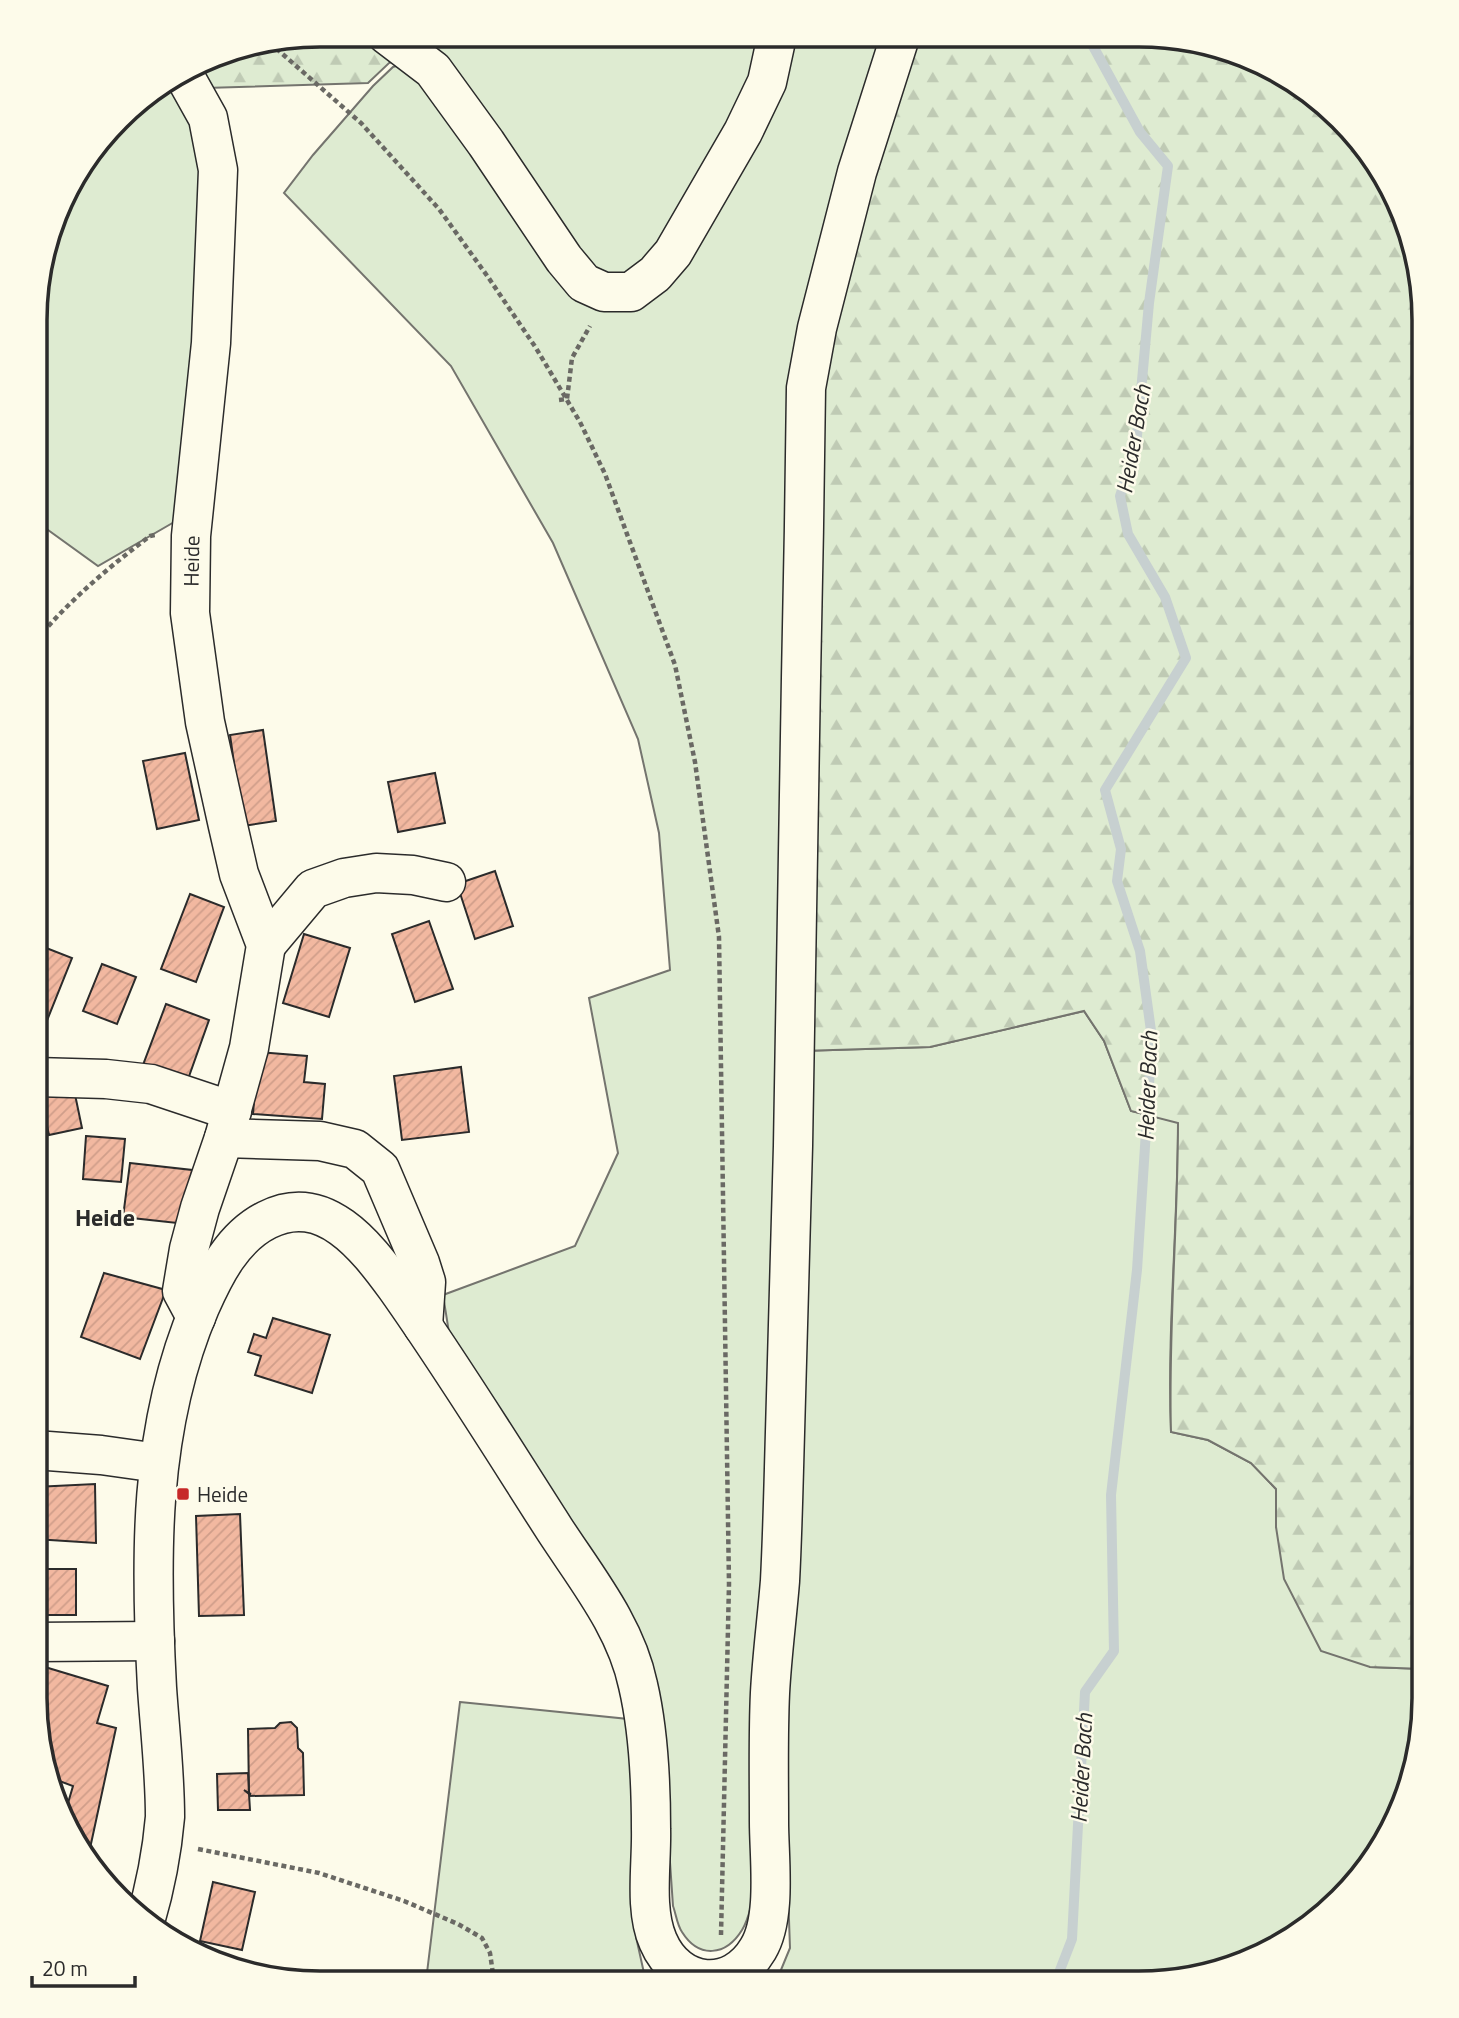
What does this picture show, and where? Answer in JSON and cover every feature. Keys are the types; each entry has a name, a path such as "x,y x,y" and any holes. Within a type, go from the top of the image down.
{"main road":[{"path":"403,47 433,70 564,259 584,283 604,292 631,292 655,274 673,253 743,132 767,82 775,47"},
{"path":"738,1971 760,1947 768,1923 769,1727 772,1659 780,1584 796,1052 806,388 817,328 850,198 897,47"},
{"name":"Heide","path":"188,82 208,118 218,170 211,343 191,536 190,613 205,722 239,874 266,945"},
{"path":"196,1317 182,1291 189,1249 249,1048 266,945 313,889 333,882 376,873 413,875 446,882"},
{"path":"47,1077 106,1079 151,1084 228,1124 355,1149 380,1169 420,1263 426,1282 423,1326"},
{"path":"148,1909 163,1843 165,1789 155,1641 155,1519 158,1463 168,1406 196,1317 215,1275 232,1249 259,1223 287,1212 304,1211 318,1214 346,1230 390,1279 588,1578 630,1655 646,1731 650,1793 651,1912 659,1944 667,1957 682,1971"},
{"path":"47,1451 158,1463"},
{"path":"47,1642 155,1641"}],"path":[{"path":"279,51 361,123 439,209 536,348 567,399 605,474 675,665 695,762 719,937 729,1584 720,1971"},
{"path":"567,399 572,358 592,323 631,292"},
{"path":"559,400 567,399"},
{"path":"47,627 103,572 150,536 177,533 191,536"},
{"path":"163,1843 319,1872 404,1901 458,1924 482,1938 490,1953 493,1971"}],"green space":[{"path":"320,47 403,47 407,56 389,63 368,83 205,88 193,79 232,62 267,52"},
{"path":"399,47 895,47 856,172 753,1899 746,1923 736,1939 712,1951 696,1947 689,1941 680,1929 673,1906 661,1731 450,1339 443,1295 575,1246 618,1153 589,998 670,970 659,833 638,739 553,543 451,366 284,193 373,86 393,67 403,64"},
{"path":"898,47 1139,47 1192,52 1227,62 1260,75 1319,115 1355,154 1384,199 1407,267 1412,320 1412,1669 1370,1667 1321,1651 1284,1579 1276,1527 1276,1489 1251,1463 1208,1440 1171,1432 1178,1123 1131,1111 1104,1041 1084,1011 930,1047 801,1051 805,466"},
{"path":"193,79 205,88 188,514 98,566 47,529 47,320 52,267 75,199 104,154 140,115"},
{"path":"1084,1011 1104,1041 1131,1111 1178,1122 1170,1355 1171,1432 1208,1440 1251,1463 1276,1489 1276,1527 1370,1667 1412,1669 1407,1751 1384,1819 1366,1849 1332,1891 1305,1914 1260,1943 1227,1956 1192,1966 1139,1971 781,1971 790,1948 786,1834 801,1051 930,1047"},
{"path":"460,1702 628,1719 636,1792 636,1937 644,1971 427,1971"}],"building":[{"path":"263,730 276,821 243,826 230,735"},
{"path":"185,753 199,820 157,829 143,761"},
{"path":"435,773 445,823 398,832 388,782"},
{"path":"495,871 513,926 475,939 457,884"},
{"path":"190,894 224,907 196,982 161,969"},
{"path":"429,921 453,989 415,1002 392,934"},
{"path":"304,934 350,948 329,1017 283,1003"},
{"path":"47,948 72,958 47,1020"},
{"path":"102,964 136,977 117,1024 83,1011"},
{"path":"166,1004 209,1020 187,1082 143,1065"},
{"path":"258,1052 307,1056 304,1082 325,1084 322,1119 253,1114"},
{"path":"461,1067 469,1132 402,1140 394,1076"},
{"path":"73,1085 82,1128 49,1135 47,1090"},
{"path":"86,1136 125,1139 121,1182 83,1179"},
{"path":"130,1163 192,1170 186,1224 123,1217"},
{"path":"104,1273 166,1290 140,1359 81,1337"},
{"path":"273,1318 330,1335 312,1393 255,1375 261,1356 248,1352 254,1334 266,1338"},
{"path":"95,1484 96,1543 47,1540 47,1486"},
{"path":"240,1514 244,1615 199,1616 196,1516"},
{"path":"47,1569 76,1569 76,1615 47,1615"},
{"path":"47,1668 108,1686 97,1723 116,1728 91,1845 68,1802 73,1786 61,1781 52,1751"},
{"path":"291,1722 297,1728 298,1748 303,1753 304,1795 249,1796 248,1729 275,1728 280,1723"},
{"path":"248,1773 249,1793 244,1790 249,1794 250,1810 218,1810 217,1774"},
{"path":"213,1882 255,1892 242,1950 200,1941"}],"waterway":[{"name":"Heider Bach","path":"1060,1971 1072,1939 1085,1692 1114,1651 1111,1495 1137,1270 1152,1038 1140,951 1117,881 1121,849 1105,790 1186,658 1165,597 1128,534 1120,496 1136,447 1149,303 1168,166 1140,132 1093,47"}],"place":[{"name":"Heide","path":"183,1494"}],"district":[{"name":"Heide","path":"105,1217"}]}
